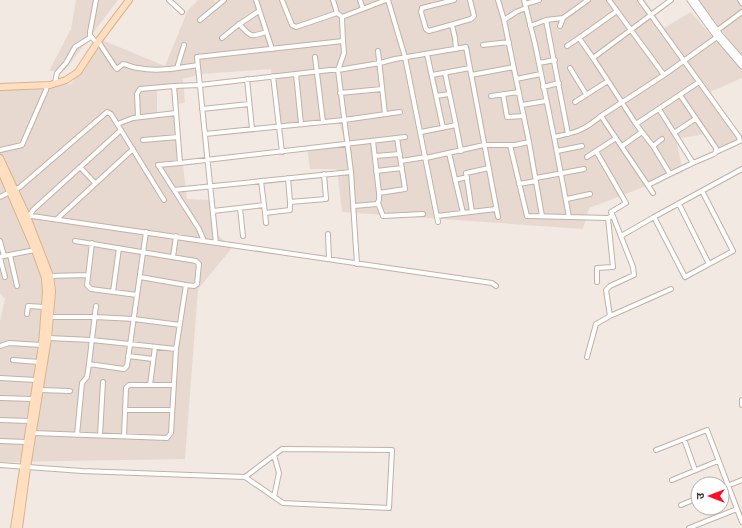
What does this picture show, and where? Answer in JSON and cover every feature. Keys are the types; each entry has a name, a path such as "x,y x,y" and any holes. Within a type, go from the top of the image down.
{"main road":[{"path":"0,87 46,85 66,80 76,70 94,40 125,0"},
{"path":"94,40 129,0"},
{"path":"0,158 13,191"},
{"path":"0,169 26,215 52,290 48,338 40,390 33,433 24,468 14,528"},
{"path":"19,528 26,442 42,345 47,277 35,250 26,215"}],"street":[{"path":"96,0 90,32 94,40 116,68 119,69 124,64 141,69 177,68 198,65"},
{"path":"169,0 182,12"},
{"path":"200,20 224,0"},
{"path":"256,0 272,49"},
{"path":"282,0 292,25 296,27 337,13"},
{"path":"333,0 337,13 342,17 344,53 338,70 351,172 357,264"},
{"path":"360,0 363,9"},
{"path":"342,17 387,0 406,57 438,222"},
{"path":"454,0 421,10 427,30 452,25 473,18 474,13 470,0"},
{"path":"498,0 504,20 522,105 542,216"},
{"path":"504,20 525,4 539,0"},
{"path":"530,26 546,20 563,18 588,0"},
{"path":"609,0 664,75"},
{"path":"640,0 741,139 740,141 714,154 648,185"},
{"path":"593,58 671,0"},
{"path":"690,0 742,66"},
{"path":"697,1 716,34 742,60"},
{"path":"525,4 544,87 567,199 569,217"},
{"path":"222,38 259,11"},
{"path":"567,46 617,11"},
{"path":"554,137 580,131 589,127 601,116 684,61 742,12"},
{"path":"560,26 563,18"},
{"path":"546,20 555,60 568,134"},
{"path":"240,24 251,36 266,32"},
{"path":"452,25 456,38 456,49"},
{"path":"579,38 636,124 653,146 670,174"},
{"path":"55,83 56,74 66,63 75,47 94,40"},
{"path":"216,242 197,57 343,41"},
{"path":"483,45 509,42"},
{"path":"177,68 184,45"},
{"path":"138,117 137,94 140,89 200,85 317,71 338,70 466,47 498,217"},
{"path":"378,50 385,114"},
{"path":"427,54 443,128"},
{"path":"315,57 323,122"},
{"path":"539,63 555,60"},
{"path":"471,75 514,67"},
{"path":"432,75 470,68"},
{"path":"570,68 586,94"},
{"path":"445,72 461,150"},
{"path":"296,74 301,124"},
{"path":"516,79 541,74"},
{"path":"273,76 282,152"},
{"path":"247,79 252,129"},
{"path":"575,102 608,80"},
{"path":"636,124 699,82"},
{"path":"544,87 559,83"},
{"path":"0,150 22,145 46,90 46,85"},
{"path":"174,86 180,163"},
{"path":"340,93 382,89"},
{"path":"491,96 519,92"},
{"path":"436,96 449,94"},
{"path":"503,94 508,117 524,116"},
{"path":"680,95 716,148 716,152"},
{"path":"522,105 546,101"},
{"path":"202,109 249,104"},
{"path":"658,109 693,163"},
{"path":"0,197 20,187 105,112 111,114 164,200"},
{"path":"205,134 344,120 400,112"},
{"path":"120,123 138,117 176,113"},
{"path":"601,116 653,193"},
{"path":"674,133 695,119"},
{"path":"421,132 456,125"},
{"path":"26,215 121,130"},
{"path":"622,146 642,132"},
{"path":"143,140 178,137"},
{"path":"379,193 405,189 397,138"},
{"path":"204,241 199,229 158,165 208,161 405,138"},
{"path":"587,157 616,138"},
{"path":"653,146 662,139"},
{"path":"373,141 379,193 378,203 383,216 423,214"},
{"path":"401,161 426,158 484,145 510,145 529,142"},
{"path":"510,145 527,216 610,217"},
{"path":"557,151 582,146"},
{"path":"57,219 133,149"},
{"path":"596,151 626,203 611,212 613,267 597,268 597,282"},
{"path":"450,153 463,213"},
{"path":"374,156 400,154"},
{"path":"80,167 95,183"},
{"path":"376,171 402,168"},
{"path":"472,212 466,173 489,168"},
{"path":"519,184 584,169"},
{"path":"621,236 742,169"},
{"path":"174,190 351,172"},
{"path":"290,202 326,199 324,174"},
{"path":"455,180 466,177"},
{"path":"265,213 290,210 288,178"},
{"path":"261,181 266,223"},
{"path":"654,217 685,277 733,251 702,191"},
{"path":"567,199 590,194"},
{"path":"354,206 378,203"},
{"path":"679,204 709,264"},
{"path":"213,211 264,205"},
{"path":"240,208 243,236"},
{"path":"437,216 496,209"},
{"path":"26,215 329,259 492,284 496,286"},
{"path":"610,217 621,236 634,271 634,275 610,286 606,290 610,316"},
{"path":"89,364 124,369 126,368 146,232"},
{"path":"328,234 329,259"},
{"path":"173,256 176,236"},
{"path":"75,240 173,256 198,262 199,264 197,284 194,286 140,278"},
{"path":"0,241 1,257 5,277"},
{"path":"92,243 88,287 91,289 137,295"},
{"path":"112,292 119,248"},
{"path":"1,257 35,250"},
{"path":"10,255 17,286"},
{"path":"47,277 88,275"},
{"path":"33,433 169,437 171,433 176,349 186,285"},
{"path":"587,357 596,324 610,316 671,289"},
{"path":"27,314 28,306 45,306"},
{"path":"77,435 82,383 87,377 96,317 96,306"},
{"path":"50,317 134,319 180,325"},
{"path":"48,338 92,340 176,349"},
{"path":"0,346 9,343 42,345"},
{"path":"150,385 155,347"},
{"path":"128,356 153,359"},
{"path":"13,360 39,362"},
{"path":"0,378 36,380"},
{"path":"100,435 103,382"},
{"path":"124,436 126,388 129,385 174,385"},
{"path":"40,390 70,391"},
{"path":"0,398 33,399"},
{"path":"742,400 742,405"},
{"path":"125,410 172,410"},
{"path":"0,420 30,421"},
{"path":"656,450 707,430 724,476"},
{"path":"684,439 696,470"},
{"path":"0,441 26,442"},
{"path":"0,466 245,477 283,502 389,508 392,450 282,449 245,477"},
{"path":"274,455 279,473 274,496"},
{"path":"672,480 718,461"},
{"path":"730,485 742,480"},
{"path":"730,491 742,522"},
{"path":"681,505 690,501"},
{"path":"689,528 737,509"}],"shaded area":[{"path":"76,0 118,0 65,70 49,71 71,29"},
{"path":"198,0 214,0 215,2 218,0 645,0 664,28 691,12 742,71 742,78 710,92 741,143 718,151 705,134 676,139 683,172 589,208 583,229 342,212 337,169 310,169 307,147 345,145 339,120 276,124 271,69 202,74 183,79 185,103 172,104 172,86 157,86 157,112 177,113 187,199 210,200 214,232 232,248 198,289 185,459 0,462 0,321 5,299 0,293 0,90 71,84 102,40 165,66 187,12"},
{"path":"699,0 742,0 742,56 734,47"}]}
